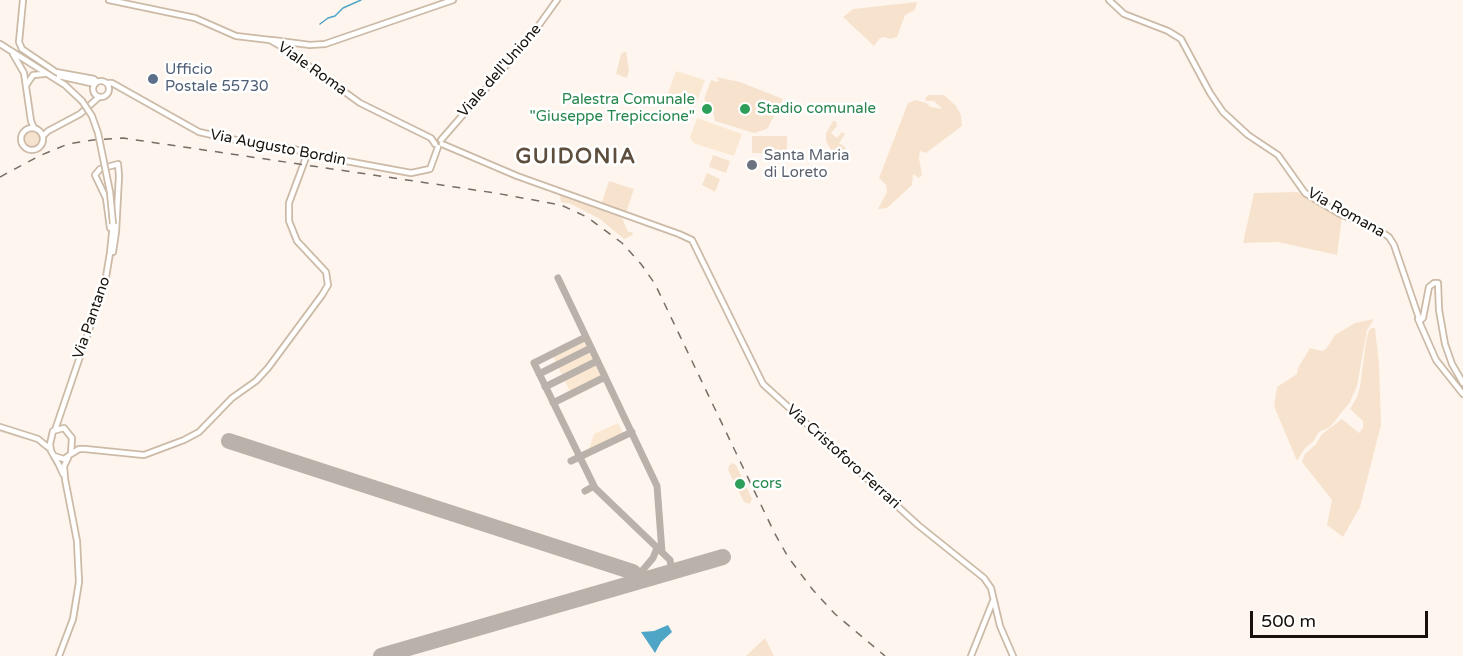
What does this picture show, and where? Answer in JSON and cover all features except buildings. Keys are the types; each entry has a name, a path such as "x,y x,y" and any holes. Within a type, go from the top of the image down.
{"street":[{"path":"23,0 19,42 22,49 56,72 94,79 96,83 97,95 77,116 42,134"},
{"name":"Viale Roma","path":"109,0 183,15 236,36 270,40 370,109 430,138 438,145 692,240"},
{"path":"270,40 308,45 327,44 453,0"},
{"name":"Viale dell'Unione","path":"425,171 431,167 438,145 529,39 557,0"},
{"name":"Via Romana","path":"1110,0 1124,13 1168,31 1179,38 1187,47 1202,78 1223,112 1248,135 1278,155 1304,192 1342,215 1376,228 1390,238 1394,244 1418,319 1436,360 1463,394"},
{"path":"0,44 51,76"},
{"path":"8,49 22,66 27,86 31,128"},
{"path":"28,62 56,75 107,83 109,92 105,97 97,95"},
{"path":"27,86 30,78 35,74 51,76"},
{"name":"Via Pantano","path":"51,76 73,92 93,118 111,196 113,224 105,283 53,432"},
{"name":"Via Augusto Bordin","path":"107,83 112,83 203,133 406,172 425,171"},
{"path":"31,128 42,134"},
{"path":"31,128 22,133 21,139 22,145 28,149 34,150 40,146 42,134"},
{"path":"54,456 61,459 79,449 144,455 184,440 201,430 232,398 259,378 270,365 328,285 325,270 297,241 289,223 289,204 308,152"},
{"path":"109,263 116,236 118,164 99,169 95,175 107,200 112,244"},
{"name":"Via Cristoforo Ferrari","path":"692,240 764,385 918,525 982,577 991,588 1001,627 1013,656"},
{"path":"1418,319 1420,321 1423,319 1429,287 1432,283 1437,283 1445,344 1452,364 1463,383"},
{"path":"62,411 72,438 85,449"},
{"path":"0,427 38,439 50,449 65,480"},
{"path":"38,439 64,428 69,432"},
{"path":"50,449 53,432"},
{"path":"59,656 73,619 79,582 77,542 64,466 69,456 72,438"},
{"path":"971,656 993,600"}],"shaded area":[{"path":"917,2 915,10 905,15 897,37 880,38 874,46 843,17 853,9"},
{"path":"626,51 629,70 627,78 616,74 621,54"},
{"path":"676,71 705,80 695,107 667,96"},
{"name":"Stadio comunale","path":"716,77 740,82 783,99 767,129 754,133 715,121 711,102 706,102 704,99 711,80 717,82 719,80"},
{"path":"929,95 944,95 956,106 961,115 962,126 926,153 920,151 922,175 919,178 913,174 912,185 887,208 878,209 887,192 886,185 879,178 908,103 916,100 942,109 934,101 926,101 925,98"},
{"path":"697,118 742,134 734,156 693,143 690,137"},
{"path":"833,121 836,121 837,126 831,133 837,138 842,132 845,134 839,143 846,148 843,153 832,152 826,141 826,133"},
{"path":"32,130 38,133 41,139 38,145 32,148 26,145 23,139 26,133"},
{"path":"752,136 787,136 787,154 752,153"},
{"path":"713,155 730,161 726,173 709,167"},
{"path":"707,173 720,179 715,192 702,185"},
{"path":"609,181 634,189 626,213 601,205"},
{"path":"1298,192 1342,217 1337,255 1278,242 1243,243 1254,193"},
{"path":"560,195 622,218 628,232 632,232 633,235 624,239 600,219 571,204 561,202"},
{"path":"1374,319 1367,330 1357,386 1350,402 1330,427 1319,432 1297,461 1274,406 1277,387 1297,374 1310,348 1322,351 1326,349 1335,335 1355,323"},
{"path":"1375,328 1379,364 1381,425 1360,507 1343,537 1327,525 1332,500 1302,462 1304,455 1316,444 1322,434 1342,419 1359,433 1363,428 1363,421 1350,409 1360,387 1366,341 1369,330"},
{"path":"582,337 603,381 572,396 551,352"},
{"path":"618,423 625,437 591,453 589,449 594,434"},
{"name":"cors","path":"732,463 736,465 752,499 750,504 744,502 728,470"},
{"path":"765,638 774,656 746,656"}],"water":[{"path":"668,625 672,632 661,642 655,653 641,632 654,631"}],"waterway":[{"path":"320,24 335,16 343,8 361,0"}],"taxiway":[{"path":"558,278 657,486 662,552"},
{"path":"586,337 534,363 595,488 670,560 672,572"},
{"path":"539,374 591,348"},
{"path":"545,387 597,361"},
{"path":"553,403 605,377"},
{"path":"571,461 632,432"},
{"path":"585,491 594,486"},
{"path":"633,572 642,571 653,558 657,548"}],"runway":[{"path":"229,441 633,572"},
{"path":"381,656 723,557"}],"railway":[{"path":"0,177 39,156 68,144 123,138 495,193 561,205 587,217 622,243 655,284 788,557 835,614 885,656"}],"place":[{"name":"Ufficio Postale 55730","path":"153,79"},
{"name":"Palestra Comunale \"Giuseppe Trepiccione\"","path":"707,109"},
{"name":"Stadio comunale","path":"745,109"},
{"name":"Santa Maria di Loreto","path":"752,165"},
{"name":"cors","path":"740,484"}],"district":[{"name":"GUIDONIA","path":"576,157"}]}
